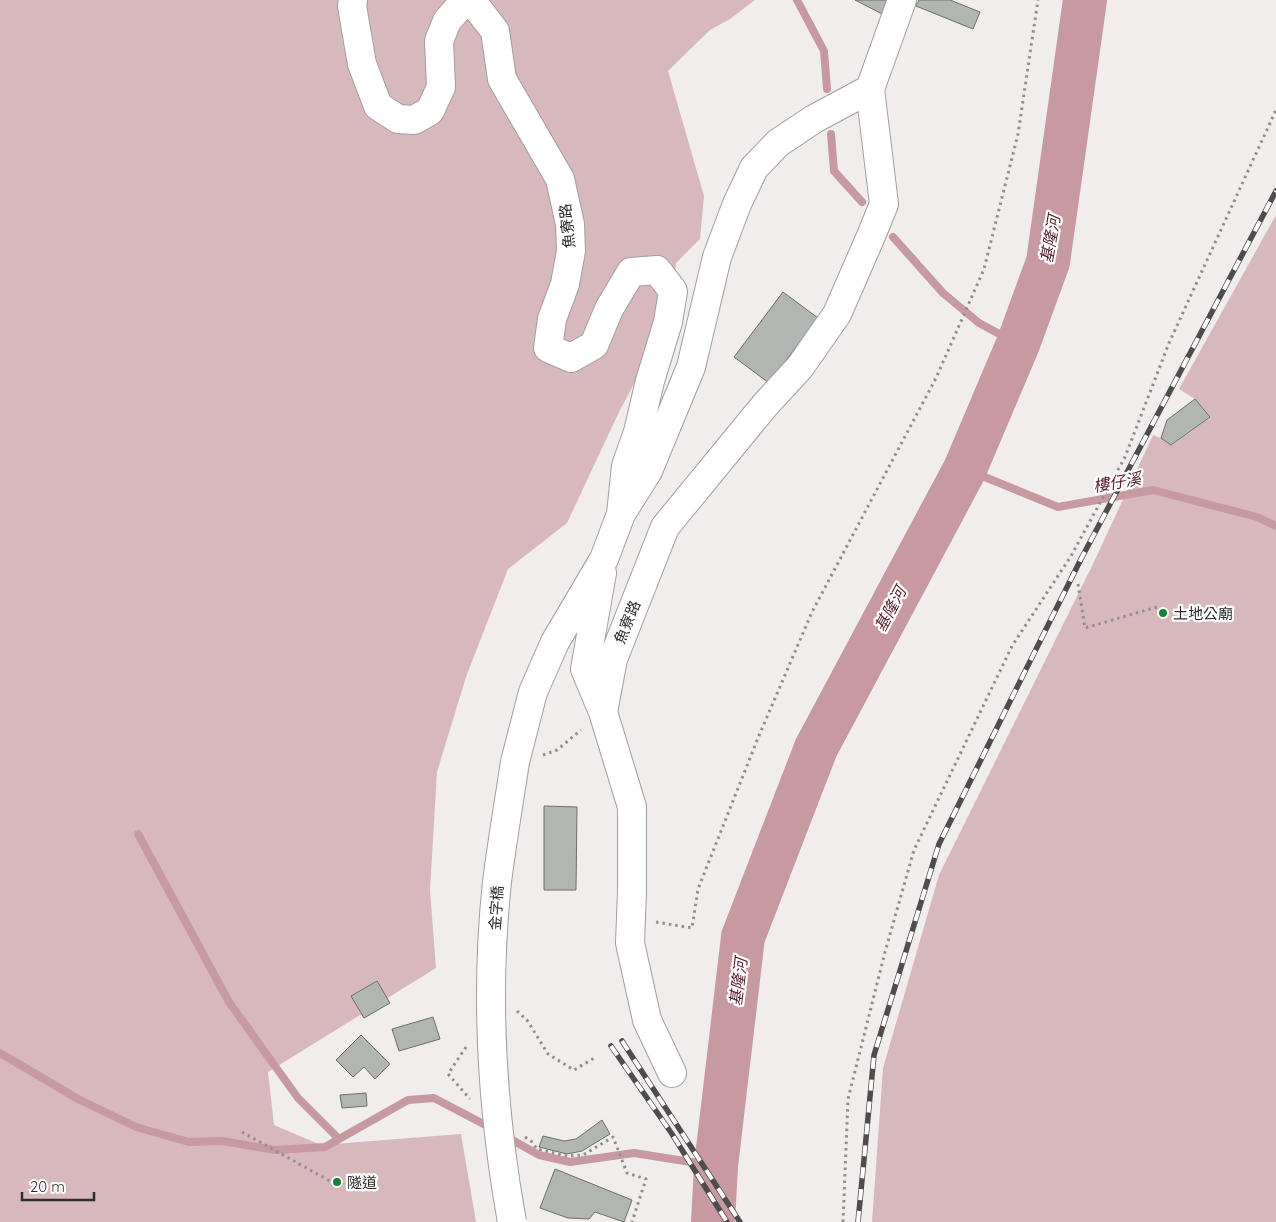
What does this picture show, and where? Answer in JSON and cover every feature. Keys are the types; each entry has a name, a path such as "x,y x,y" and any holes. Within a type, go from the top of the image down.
{"street":[{"name":"魚寮路","path":"353,0 352,6 362,64 378,106 398,119 414,120 430,111 441,87 440,42 447,21 460,6 474,4 495,31 502,79 560,179 570,224 571,251 565,284 552,319 548,348 571,358 594,345 609,309 631,272 656,270 673,291 668,322 650,381 638,432 626,466 621,514"},
{"name":"魚寮路","path":"603,712 613,659 665,527 765,405 800,367 837,314 871,236 884,204 860,95 902,0"},
{"name":"魚寮路","path":"576,606 604,559 621,514 648,471 691,367 718,257 736,204 754,168 778,143 814,119 860,95"},
{"name":"魚寮路","path":"603,712 585,669 604,559"},
{"name":"金字橋","path":"512,1222 505,1180 494,1069 492,979 497,883 516,762 533,692 555,642 576,606"},
{"path":"603,712 632,807 630,943 647,1020 672,1073"}],"path":[{"path":"630,918 692,928 698,889 758,738 812,612 936,378 984,268 1018,134 1038,0"},
{"path":"843,1222 848,1099 885,952 914,850 1012,646 1071,556 1125,457 1169,343 1276,110"},
{"path":"1078,584 1085,628 1157,607"},
{"path":"510,1009 519,1012 527,1020 548,1054 574,1070 596,1057"},
{"path":"242,1132 336,1185"},
{"path":"613,1137 627,1173 646,1179 632,1222"}],"shaded area":[{"path":"0,0 755,0 730,19 710,30 668,71 704,196 700,239 676,263 671,315 620,410 567,523 508,569 466,677 437,772 430,890 436,968 268,1072 274,1125 321,1145 461,1134 476,1222 0,1222"},
{"path":"1276,215 1276,1222 872,1222 883,1068 939,875 1092,566 1153,435 1172,445 1209,418 1195,399 1179,389"}],"building":[{"path":"855,0 893,0 886,16"},
{"path":"919,0 950,0 980,12 973,29 916,6"},
{"path":"783,292 818,318 769,383 734,357"},
{"path":"1195,399 1210,417 1171,445 1161,438 1167,420"},
{"path":"544,806 577,807 576,890 544,890"},
{"path":"377,981 390,1003 364,1018 351,996"},
{"path":"433,1017 440,1039 399,1051 392,1029"},
{"path":"361,1035 390,1064 375,1079 364,1067 353,1077 336,1060"},
{"path":"366,1093 367,1106 342,1108 340,1095"},
{"path":"602,1120 610,1134 582,1151 567,1154 539,1147 543,1136 564,1141 576,1139"},
{"path":"555,1169 632,1200 624,1222 595,1212 589,1219 568,1218 540,1208"}],"waterway":[{"path":"797,0 824,51 827,89"},
{"name":"基隆河","path":"713,1222 716,1166 743,937 816,748 965,469 1018,344 1048,262 1085,0"},
{"path":"831,134 834,171 862,202"},
{"path":"893,237 943,293 979,323 1018,344"},
{"name":"樓仔溪","path":"965,469 1058,507 1153,490 1257,517 1276,526"},
{"path":"138,834 229,1002 298,1098 339,1139"},
{"path":"0,1053 78,1099 136,1127 189,1142 222,1141 275,1150 325,1147 408,1100 434,1098 493,1129"},
{"path":"505,1136 539,1155 570,1162 634,1153 716,1166"}],"railway":[{"path":"858,1222 874,1055 939,844 1081,559 1276,191"},
{"path":"622,1041 740,1222"},
{"path":"611,1046 672,1134 727,1222"}],"place":[{"name":"土地公廟","path":"1163,613"},
{"name":"隧道","path":"337,1182"}]}
